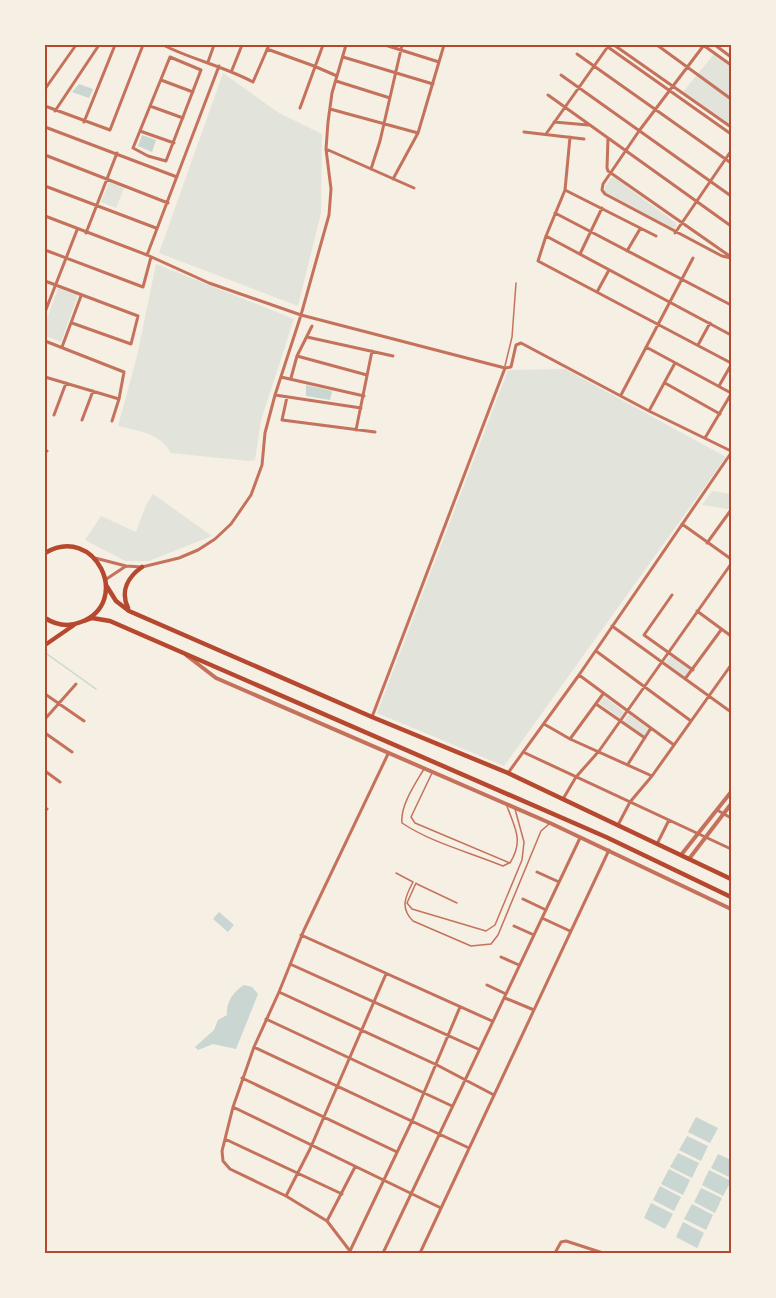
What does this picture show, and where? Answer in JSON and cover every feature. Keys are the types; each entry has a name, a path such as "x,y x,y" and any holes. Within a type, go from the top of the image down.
{"highway":[{"path":"45,552 56,548 80,549 95,558 104,572 106,583 116,601 129,611 372,717 508,773 731,879"},
{"path":"129,611 125,603 126,585 129,578 142,567"},
{"path":"84,621 100,606 106,583"},
{"path":"45,618 63,625 92,618 110,621 606,837 731,897"}],"main road":[{"path":"45,645 77,623"}],"street":[{"path":"45,89 76,45"},
{"path":"55,111 99,45"},
{"path":"84,122 115,45"},
{"path":"45,106 110,130 143,45"},
{"path":"163,45 188,57 232,70 253,82 268,47 337,76"},
{"path":"208,62 214,45"},
{"path":"232,70 242,45"},
{"path":"300,108 322,45"},
{"path":"95,558 126,566 142,567 179,558 215,539 231,524 251,495 262,465 265,433 275,395 301,315 329,215 331,189 326,149 330,109 346,45"},
{"path":"385,45 402,47 439,62"},
{"path":"393,179 418,133 444,45"},
{"path":"546,134 609,45"},
{"path":"609,45 673,86 731,128"},
{"path":"609,45 731,134"},
{"path":"657,45 731,99"},
{"path":"731,65 704,45 639,131 603,184 602,190 605,194 675,233 722,256 731,257"},
{"path":"715,45 731,57"},
{"path":"371,169 402,47"},
{"path":"577,54 731,164"},
{"path":"171,56 201,69 193,92 166,161 148,156 133,148 171,56"},
{"path":"343,57 433,84"},
{"path":"45,250 142,287 156,228 168,203 219,66"},
{"path":"561,75 731,196"},
{"path":"161,80 193,92"},
{"path":"336,81 390,98"},
{"path":"548,95 731,226"},
{"path":"150,106 183,118"},
{"path":"330,109 418,133"},
{"path":"554,122 590,125"},
{"path":"45,127 177,177"},
{"path":"140,131 174,143"},
{"path":"524,132 584,140"},
{"path":"570,137 565,190 538,261 731,364 719,386"},
{"path":"608,138 607,168 611,173 731,257"},
{"path":"326,149 414,188"},
{"path":"675,233 731,151"},
{"path":"86,233 117,153"},
{"path":"45,155 168,203"},
{"path":"145,164 148,156"},
{"path":"45,186 156,228"},
{"path":"565,190 656,236"},
{"path":"580,254 602,208"},
{"path":"555,212 731,306"},
{"path":"45,216 149,256 209,283 301,315 505,368 511,367 516,345 521,343 731,452 579,675 508,773"},
{"path":"45,311 77,229"},
{"path":"627,250 640,229"},
{"path":"546,236 731,335"},
{"path":"621,395 693,258"},
{"path":"597,292 609,270"},
{"path":"45,281 138,316 131,344 72,323"},
{"path":"62,347 81,295"},
{"path":"698,345 710,323"},
{"path":"291,378 297,356 312,326"},
{"path":"307,337 393,356"},
{"path":"45,341 124,372 112,421"},
{"path":"646,347 731,393 705,438"},
{"path":"356,430 372,351"},
{"path":"297,356 367,375"},
{"path":"649,411 675,363"},
{"path":"372,717 505,368"},
{"path":"45,377 119,399"},
{"path":"281,377 364,396"},
{"path":"54,415 66,383"},
{"path":"665,383 720,414"},
{"path":"82,420 93,392"},
{"path":"275,395 361,408"},
{"path":"287,397 282,420 375,432"},
{"path":"707,543 731,510"},
{"path":"682,524 731,559"},
{"path":"563,799 576,777 600,751 731,564"},
{"path":"106,583 126,566"},
{"path":"672,595 644,635 693,670"},
{"path":"697,611 731,636"},
{"path":"612,626 731,712"},
{"path":"685,679 721,630"},
{"path":"595,651 691,721"},
{"path":"182,653 216,678 550,823 731,909"},
{"path":"618,825 630,802 652,776 731,665"},
{"path":"727,671 731,674"},
{"path":"579,675 674,746"},
{"path":"45,719 76,684"},
{"path":"45,694 84,721"},
{"path":"570,739 603,694"},
{"path":"596,704 645,738"},
{"path":"544,724 570,739 652,776"},
{"path":"628,764 651,728"},
{"path":"45,732 72,752"},
{"path":"523,752 731,849"},
{"path":"388,754 301,935 254,1047 233,1107 225,1138 223,1161 230,1169 286,1196 327,1221 350,1252 412,1121 460,1007"},
{"path":"45,771 60,782"},
{"path":"681,855 731,792"},
{"path":"689,859 731,804"},
{"path":"717,810 731,818"},
{"path":"657,844 669,820"},
{"path":"383,1253 580,838"},
{"path":"420,1253 609,850"},
{"path":"537,872 559,882"},
{"path":"523,899 546,910"},
{"path":"542,918 571,931"},
{"path":"514,926 534,935"},
{"path":"301,935 492,1021"},
{"path":"501,957 519,965"},
{"path":"290,964 478,1049"},
{"path":"286,1196 338,1087 386,974"},
{"path":"487,985 534,1010"},
{"path":"279,992 465,1078 494,1095"},
{"path":"266,1019 452,1106"},
{"path":"254,1047 469,1148"},
{"path":"242,1078 397,1152"},
{"path":"233,1107 441,1208"},
{"path":"225,1138 342,1194"},
{"path":"327,1221 356,1167"},
{"path":"555,1253 561,1242 566,1241 603,1253"}],"lane":[{"path":"505,368 512,337 516,284"},
{"path":"424,769 404,808 402,823 435,840 502,866 510,863 517,850 517,835 507,805"},
{"path":"432,773 411,818 415,823 510,863"},
{"path":"416,883 407,903 412,909 486,931 495,925 522,860 524,842 514,808"},
{"path":"413,882 404,904 406,914 413,921 471,946 491,944 498,935 542,831 550,823"},
{"path":"396,873 457,903"}],"shaded area":[{"path":"714,54 731,67 731,126 683,92"},
{"path":"223,73 279,113 322,134 321,213 298,306 159,253"},
{"path":"79,84 93,89 89,98 72,92"},
{"path":"142,135 156,140 152,152 138,146"},
{"path":"611,178 615,178 677,226 674,229 671,228 605,192 605,187"},
{"path":"109,182 124,188 116,208 101,202"},
{"path":"156,264 294,319 261,420 255,460 171,453 155,437 118,426 137,356"},
{"path":"58,288 78,295 61,342 45,336 45,324"},
{"path":"565,369 726,457 504,766 377,713 508,370"},
{"path":"306,385 332,391 330,400 306,396"},
{"path":"712,491 731,494 731,505 728,509 702,505"},
{"path":"153,494 212,536 149,561 125,561 85,540 101,516 136,532 146,505"},
{"path":"671,655 691,670 685,677 665,662"},
{"path":"604,696 624,712 620,718 599,703"},
{"path":"629,714 649,729 644,737 623,722"},
{"path":"219,912 234,925 228,932 213,919"},
{"path":"244,985 252,987 258,994 236,1049 213,1044 198,1050 195,1047 214,1030 218,1020 227,1015 231,998"},
{"path":"696,1117 718,1128 710,1143 688,1132"},
{"path":"687,1136 708,1146 701,1161 679,1150"},
{"path":"678,1153 699,1163 692,1178 670,1167"},
{"path":"718,1154 731,1160 731,1178 711,1168"},
{"path":"669,1169 690,1180 683,1195 661,1184"},
{"path":"709,1170 731,1181 723,1196 702,1185"},
{"path":"660,1186 681,1197 674,1211 653,1200"},
{"path":"701,1188 722,1198 715,1213 694,1202"},
{"path":"651,1203 673,1214 665,1229 644,1218"},
{"path":"692,1204 713,1215 706,1230 684,1219"},
{"path":"683,1222 704,1233 697,1248 676,1237"}],"waterway":[{"path":"47,654 96,689"}]}
